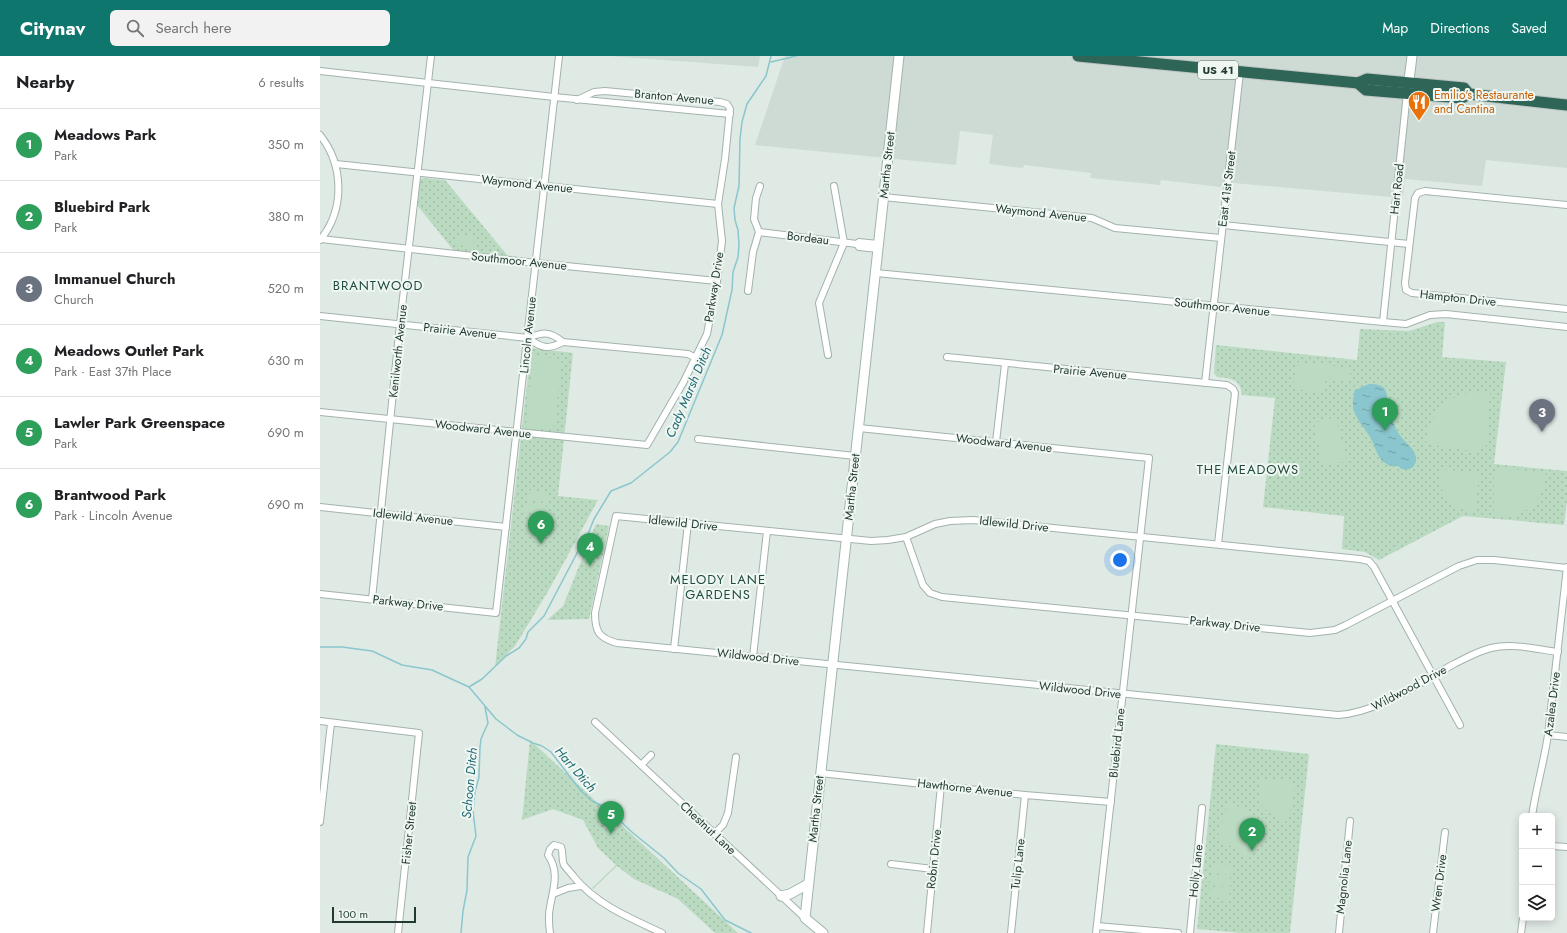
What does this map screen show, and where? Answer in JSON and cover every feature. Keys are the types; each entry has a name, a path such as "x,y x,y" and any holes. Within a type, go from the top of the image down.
{"highway":[{"name":"US 41","path":"1078,56 1358,83 1368,80 1408,88 1464,88 1469,94 1567,105"}],"street":[{"name":"Kenilworth Avenue","path":"372,599 400,324 431,56"},
{"name":"Lincoln Avenue","path":"496,613 559,56"},
{"name":"Martha Street","path":"805,918 899,56"},
{"name":"Hart Road","path":"1383,322 1412,56"},
{"name":"Branton Avenue","path":"320,71 554,98 730,114 730,109 727,104 682,98 605,91 594,92 577,100"},
{"name":"East 41st Street","path":"1205,383 1240,72"},
{"name":"Parkway Drive","path":"647,445 696,358 707,334 717,281 722,241 718,204 730,114"},
{"path":"320,135 327,144 336,164 338,197 333,216 321,240"},
{"name":"Waymond Avenue","path":"336,164 718,204"},
{"path":"748,291 753,252 759,232 755,223 754,213 756,198 760,186"},
{"path":"828,355 819,303 844,243 834,186"},
{"name":"Hampton Drive","path":"1567,205 1425,191 1418,193 1415,198 1405,283 1406,290 1412,293 1567,309"},
{"name":"Waymond Avenue","path":"883,197 1092,218 1115,228 1221,238"},
{"path":"1223,225 1409,244"},
{"name":"Bordeau","path":"759,232 857,244 859,247 878,246"},
{"name":"Southmoor Avenue","path":"321,240 717,281"},
{"name":"Southmoor Avenue","path":"876,273 1406,324 1430,315 1446,314 1567,326"},
{"name":"Prairie Avenue","path":"320,316 528,338 540,333 554,335 563,342"},
{"name":"Prairie Avenue","path":"528,338 538,346 553,347 563,342 688,354 696,358"},
{"name":"Prairie Avenue","path":"947,357 1227,385 1233,389 1235,393 1218,544"},
{"path":"996,442 1005,364"},
{"name":"Woodward Avenue","path":"320,412 647,445"},
{"name":"Woodward Avenue","path":"859,428 1149,458"},
{"path":"698,439 855,456"},
{"name":"Bluebird Lane","path":"1096,933 1149,458"},
{"name":"Idlewild Avenue","path":"320,506 506,527"},
{"name":"Idlewild Drive","path":"595,626 595,613 616,516 847,540 871,541 906,537 935,524 950,521 973,520 1360,559 1369,561 1374,567 1393,601"},
{"path":"674,649 688,523"},
{"path":"753,657 767,531"},
{"name":"Parkway Drive","path":"906,537 922,584 930,593 942,597 1310,633 1335,630 1459,566 1477,560 1494,560 1567,567"},
{"name":"Azalea Drive","path":"1532,813 1548,735 1567,567"},
{"name":"Parkway Drive","path":"320,594 496,613"},
{"path":"1393,601 1460,725"},
{"name":"Wildwood Drive","path":"595,626 600,635 617,643 1338,715 1352,714 1366,710 1476,653 1491,648 1507,646 1558,652"},
{"path":"320,721 331,723 320,822"},
{"name":"Chestnut Lane","path":"595,722 714,834 823,933"},
{"name":"Fisher Street","path":"331,723 419,733 398,933"},
{"path":"1548,735 1567,737"},
{"path":"641,765 651,755"},
{"path":"714,834 723,825 728,813 736,757"},
{"name":"Hawthorne Avenue","path":"820,773 1025,795 1111,802"},
{"name":"Robin Drive","path":"927,933 941,785"},
{"name":"Tulip Lane","path":"1011,933 1025,795"},
{"name":"Holly Lane","path":"1190,933 1202,808"},
{"name":"Magnolia Lane","path":"1339,933 1350,821"},
{"name":"Wren Drive","path":"1433,933 1445,832"},
{"path":"550,933 550,908 556,874 553,861 548,855 550,849 554,845 561,847 564,853 562,860 565,866 581,886 621,914 662,933"},
{"path":"1555,846 1567,847"},
{"path":"891,864 933,869"},
{"path":"781,896 790,894 808,884"},
{"path":"553,894 568,888 581,886"},
{"path":"1521,933 1523,921"},
{"path":"1097,926 1178,933"}],"shaded area":[{"path":"610,56 760,56 758,67"},
{"path":"785,56 1567,56 1567,168 1486,160 1482,186 1405,179 1403,197 1391,197 1223,182 1221,187 1161,180 1160,185 1090,178 1091,173 1024,165 1023,168 989,164 993,135 960,131 956,165 755,145"}],"green space":[{"path":"424,178 445,180 508,256 454,251 417,205 420,181"},
{"path":"457,236 475,237 474,247 456,245"},
{"path":"1437,322 1445,322 1442,357 1506,362 1494,464 1567,471 1567,500 1564,525 1463,516 1379,560 1365,552 1342,549 1344,516 1263,507 1275,398 1242,395 1240,386 1234,380 1217,377 1214,373 1216,345 1357,360 1360,329 1409,331"},
{"path":"531,348 573,353 558,496 598,500 550,588 515,646 495,667"},
{"path":"533,356 562,359 554,430 526,427"},
{"path":"1296,362 1351,368 1349,381 1326,378 1324,392 1293,389"},
{"path":"1474,392 1490,393 1486,446 1478,452 1426,444 1429,429 1440,409 1445,404 1460,395"},
{"path":"1336,417 1347,461 1323,466 1314,423"},
{"path":"1498,467 1546,473 1544,487 1540,496 1530,507 1510,516 1494,517 1494,472"},
{"path":"1440,469 1476,473 1479,476 1475,511 1459,508 1447,499 1443,493 1441,485"},
{"path":"528,490 548,492 546,502 527,499"},
{"path":"526,503 546,505 545,514 525,512"},
{"path":"596,524 609,526 589,619 547,620 563,606"},
{"path":"530,740 738,933 715,933 678,899 634,879 617,866 593,889 592,888 616,865 598,848 583,820 553,809 522,820"},
{"path":"1216,744 1309,754 1290,933 1241,933 1197,929"},
{"path":"1290,780 1295,787 1288,822 1276,818 1261,806 1260,781"},
{"path":"1228,804 1243,808 1254,818 1257,824 1257,845 1251,858 1220,840 1218,832"},
{"path":"1211,864 1231,866 1231,875 1211,873"},
{"path":"1210,876 1230,877 1230,887 1210,885"},
{"path":"1210,888 1230,889 1229,899 1209,897"}],"water":[{"path":"1369,384 1381,386 1386,392 1390,413 1395,426 1415,454 1416,461 1412,468 1406,470 1398,466 1388,465 1382,461 1370,437 1355,414 1353,408 1353,398 1355,390"}],"waterway":[{"name":"Cady Marsh Ditch","path":"469,687 482,679 506,656 519,648 526,639 528,632 544,616 588,534 594,519 611,491 631,483 670,452 678,442 722,335 732,290 733,272 738,257 738,230 734,208 739,186 740,139 742,122 747,104 766,76 771,56"},
{"path":"771,62 796,56"},
{"name":"Hart Dtich","path":"320,647 342,647 372,651 402,665 432,670 469,687 496,719 517,735 542,746 551,752 581,791 592,801 605,807 633,833 664,858 678,873 701,889 725,920 751,933"},
{"name":"Schoon Ditch","path":"461,933 467,890 468,857 476,836 473,811 475,792 479,777 481,739 488,723 485,707"}],"place":[{"name":"Emilio's Restaurante and Cantina","path":"1419,122"},
{"name":"Meadows Park","path":"1385,431"},
{"name":"Immanuel Church","path":"1542,432"},
{"name":"Brantwood Park","path":"541,544"},
{"name":"Meadows Outlet Park","path":"590,566"},
{"name":"Lawler Park Greenspace","path":"611,834"},
{"name":"Bluebird Park","path":"1252,851"}],"district":[{"name":"BRANTWOOD","path":"378,285"},
{"name":"THE MEADOWS","path":"1248,469"},
{"name":"MELODY LANE GARDENS","path":"718,586"}]}
